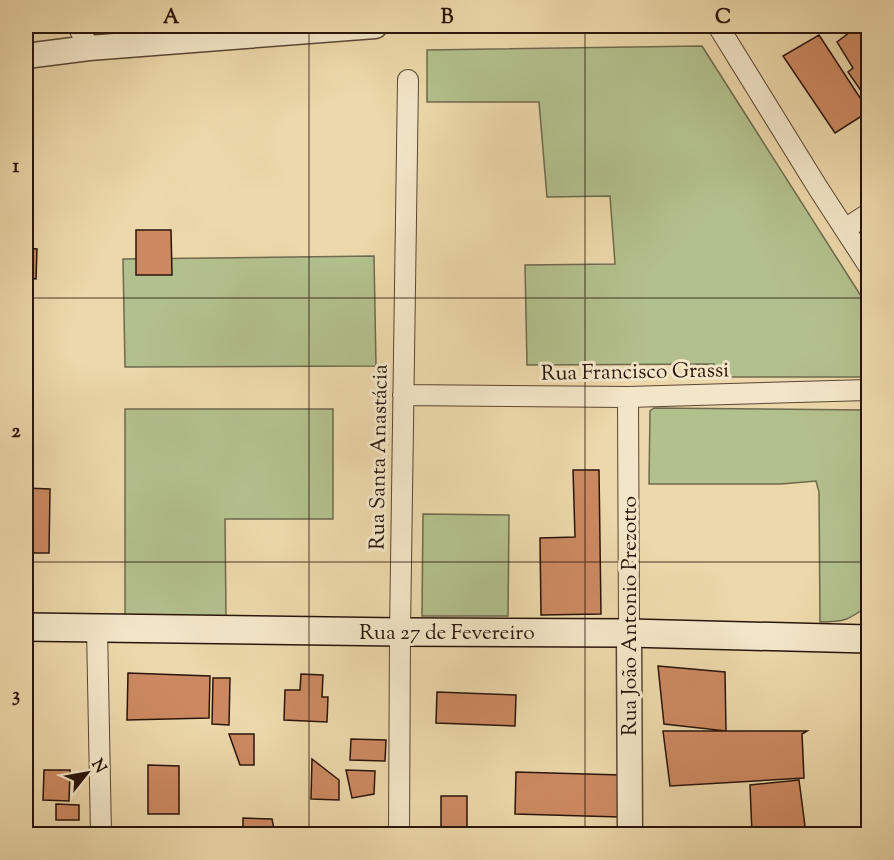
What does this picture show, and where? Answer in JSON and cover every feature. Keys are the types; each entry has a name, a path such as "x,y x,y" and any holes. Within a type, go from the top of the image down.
{"main road":[{"name":"Rua 27 de Fevereiro","path":"26,627 629,633 868,639"}],"street":[{"path":"78,26 89,48"},
{"path":"26,56 296,28 375,26"},
{"path":"718,26 868,265"},
{"name":"Rua Santa Anastácia","path":"399,834 408,80"},
{"path":"845,229 868,214"},
{"name":"Rua Francisco Grassi","path":"403,395 628,397 868,390"},
{"name":"Rua João Antonio Prezotto","path":"628,397 630,834"},
{"path":"97,628 101,834"}],"green space":[{"path":"702,46 868,307 868,377 714,377 714,364 527,365 525,265 615,264 610,196 547,197 539,102 427,102 427,50"},
{"path":"374,256 376,366 125,367 123,259"},
{"path":"654,408 868,410 868,606 846,619 820,622 819,492 816,481 781,484 649,484 650,411"},
{"path":"125,409 333,409 333,519 225,519 226,616 125,616"},
{"path":"423,514 509,515 508,616 422,616"}],"building":[{"path":"846,26 864,26 868,34 868,101 848,72 853,68 837,42 850,32"},
{"path":"819,35 868,110 835,133 783,56"},
{"path":"136,230 171,230 172,275 136,275"},
{"path":"26,248 37,249 36,279 26,278"},
{"path":"573,470 599,470 601,614 541,615 540,538 575,537"},
{"path":"26,488 50,489 49,553 26,553"},
{"path":"658,666 725,672 726,731 664,724"},
{"path":"128,673 210,676 209,718 127,720"},
{"path":"301,674 323,675 322,697 328,697 327,722 284,720 285,690 300,690"},
{"path":"213,678 230,678 229,725 212,724"},
{"path":"437,692 516,695 515,726 436,723"},
{"path":"663,731 807,731 802,734 804,778 670,786"},
{"path":"229,734 254,734 254,765 240,765"},
{"path":"351,739 386,740 385,761 350,760"},
{"path":"312,759 339,780 339,800 311,799"},
{"path":"148,765 179,766 179,814 148,814"},
{"path":"44,770 70,770 69,801 43,800"},
{"path":"346,770 375,771 374,794 352,798"},
{"path":"516,772 621,775 620,817 515,814"},
{"path":"799,780 806,834 752,834 750,785"},
{"path":"441,796 467,796 467,834 441,834"},
{"path":"56,804 79,805 79,820 56,820"},
{"path":"243,818 272,819 275,834 243,834"},
{"path":"154,827 155,834 119,834"},
{"path":"164,830 191,831 192,834 165,834"}]}
